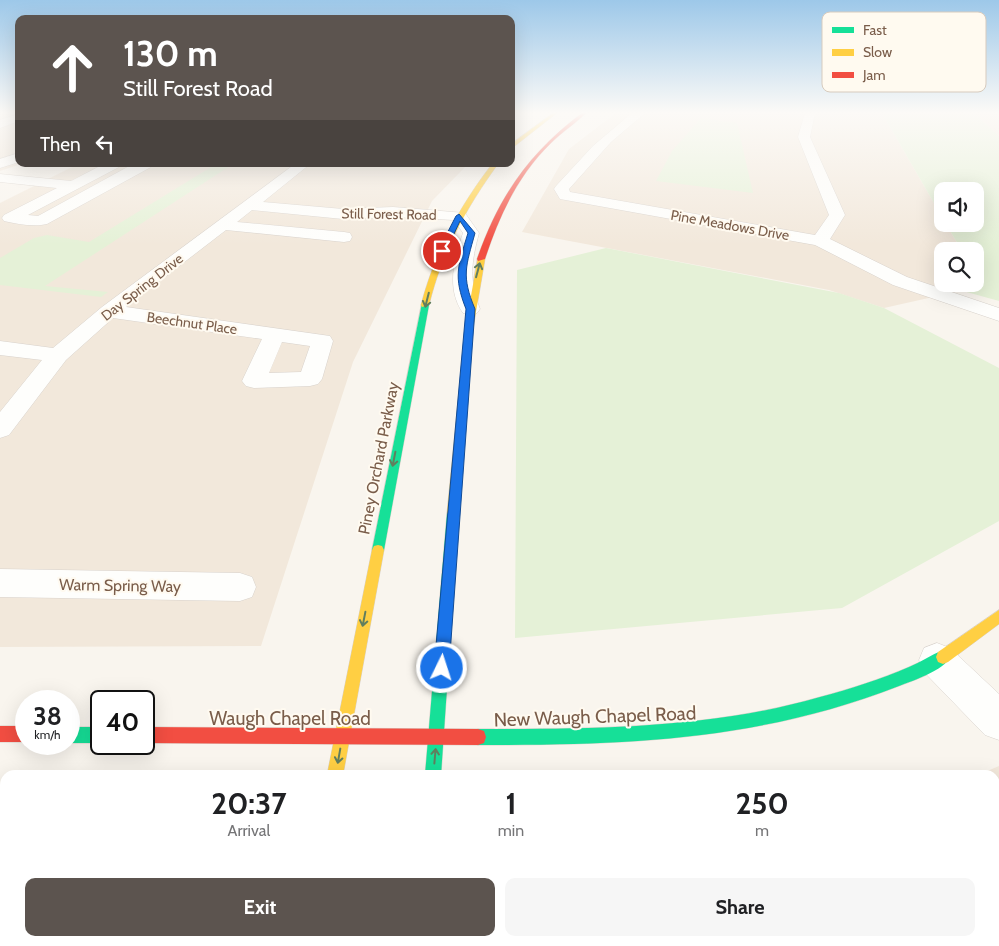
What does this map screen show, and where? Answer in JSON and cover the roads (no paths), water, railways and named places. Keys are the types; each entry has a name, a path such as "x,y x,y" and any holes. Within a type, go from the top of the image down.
{"street":[{"path":"433,770 470,309 476,276 488,237 502,205 533,157"},
{"name":"Pine Meadows Drive","path":"589,157 561,189 566,196 820,241 900,281 999,315"},
{"path":"813,157 837,215 820,241"},
{"path":"0,164 15,158"},
{"path":"108,167 10,218 41,221 140,167"},
{"name":"Day Spring Drive","path":"0,429 58,355 109,311 299,167"},
{"name":"Piney Orchard Parkway","path":"336,770 420,329 436,264 459,216 492,167"},
{"path":"0,190 48,168"},
{"path":"0,178 72,186"},
{"path":"268,191 287,193"},
{"name":"Still Forest Road","path":"250,205 343,214 393,212 459,216 471,233 461,269 462,289 470,309"},
{"path":"223,225 344,237"},
{"name":"Beechnut Place","path":"109,311 275,334"},
{"path":"0,348 58,355"},
{"name":"Warm Spring Way","path":"0,583 240,587"},
{"name":"New Waugh Chapel Road","path":"436,737 575,738 649,735 722,728 778,717 843,702 918,670 938,660 999,616"},
{"path":"938,660 999,721"},
{"path":"0,734 15,734"},
{"name":"Waugh Chapel Road","path":"155,735 436,737"}]}
